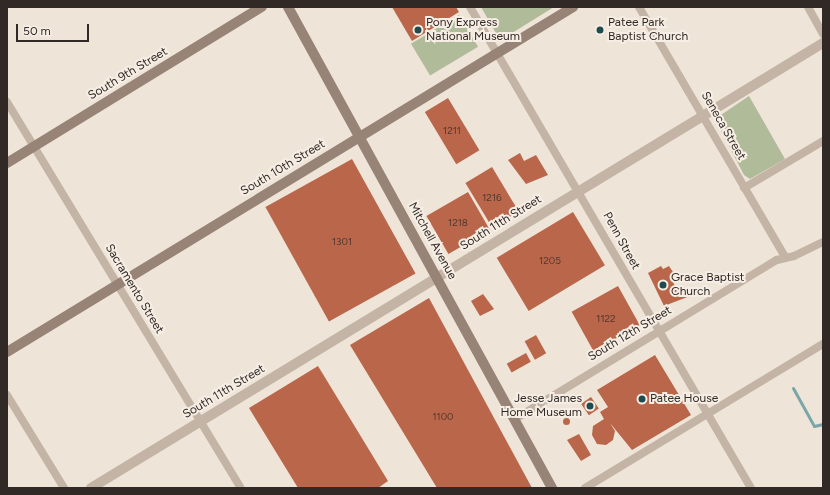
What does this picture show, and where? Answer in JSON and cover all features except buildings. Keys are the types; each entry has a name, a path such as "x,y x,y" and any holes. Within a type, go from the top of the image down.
{"main road":[{"name":"South 9th Street","path":"7,163 262,7"},
{"name":"Mitchell Avenue","path":"288,7 438,277 552,488"},
{"name":"South 10th Street","path":"7,352 573,7"}],"street":[{"name":"Penn Street","path":"470,7 579,190 658,332 751,488"},
{"name":"Seneca Street","path":"639,7 703,115 784,258"},
{"path":"808,7 823,34"},
{"name":"South 11th Street","path":"91,488 823,43"},
{"name":"Sacramento Street","path":"7,102 241,488"},
{"path":"744,188 823,141"},
{"name":"South 12th Street","path":"515,419 658,332 784,258 823,242"},
{"path":"585,488 706,413 823,344"},
{"path":"7,395 64,488"}],"green space":[{"path":"481,7 554,7 504,38 497,35"},
{"path":"459,15 478,47 430,76 411,44"},
{"path":"749,96 785,159 750,179 744,175 715,119"}],"waterway":[{"path":"793,388 814,426 823,424"}],"place":[{"name":"Pony Express National Museum","path":"418,30"},
{"name":"Patee Park Baptist Church","path":"600,30"},
{"name":"Grace Baptist Church","path":"663,285"},
{"name":"Patee House","path":"642,399"},
{"name":"Jesse James Home Museum","path":"590,406"}]}
